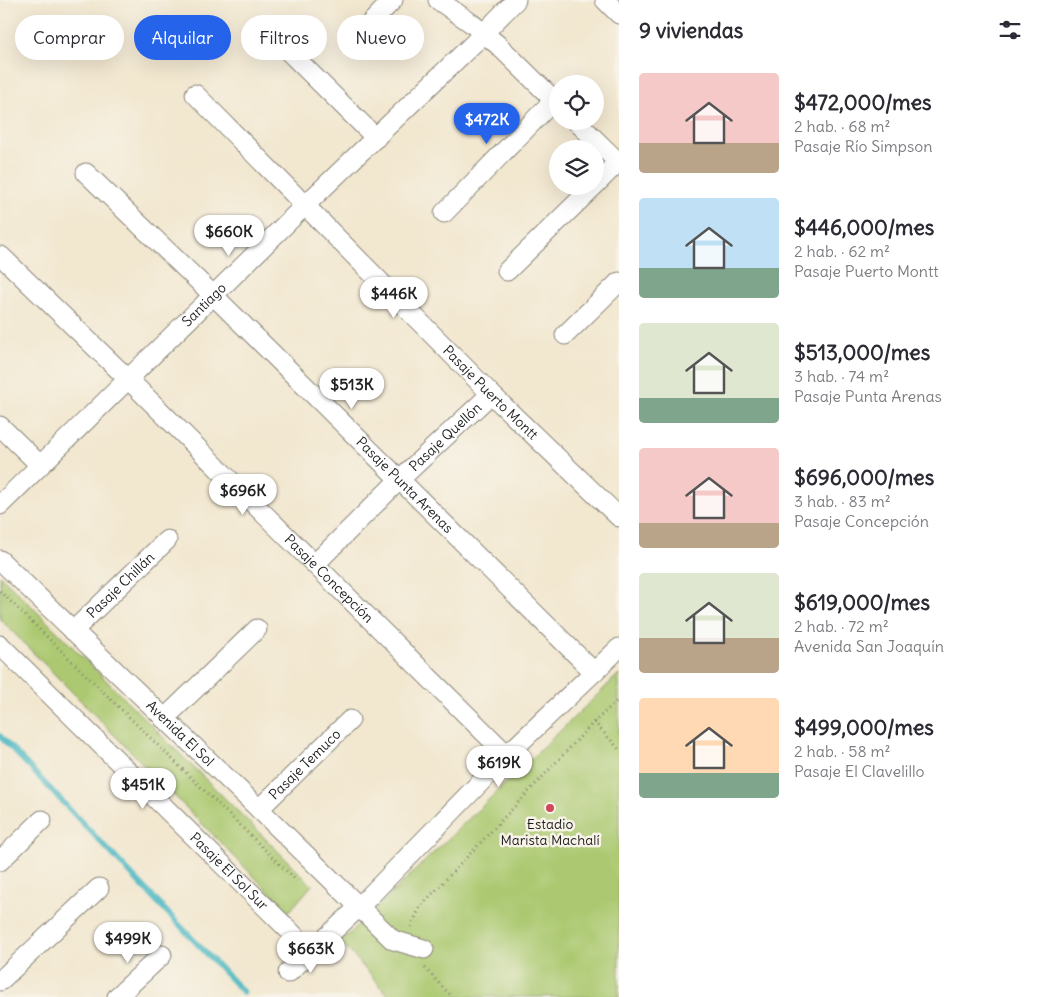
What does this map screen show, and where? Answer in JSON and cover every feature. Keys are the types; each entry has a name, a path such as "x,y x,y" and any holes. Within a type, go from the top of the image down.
{"street":[{"path":"378,15 393,0"},
{"path":"438,0 498,45 549,95"},
{"name":"Santiago","path":"0,505 516,0"},
{"path":"605,0 619,14"},
{"path":"297,60 376,138"},
{"name":"Pasaje Puerto Montt","path":"195,94 491,394 619,517"},
{"path":"444,213 549,109"},
{"path":"585,130 619,162 604,176"},
{"name":"Pasaje Punta Arenas","path":"86,173 214,296 594,672"},
{"path":"507,271 585,195"},
{"name":"Pasaje Concepción","path":"1,256 128,379 507,755"},
{"path":"565,335 619,282"},
{"name":"Pasaje Quellón","path":"315,564 399,480 491,394"},
{"path":"0,426 40,465"},
{"name":"Pasaje Chillán","path":"73,631 167,540"},
{"name":"Avenida El Sol","path":"0,560 393,940 417,947"},
{"path":"164,720 257,629"},
{"name":"Pasaje El Sol Sur","path":"0,645 310,951"},
{"path":"288,973 359,906 507,755 619,648"},
{"name":"Pasaje Temuco","path":"259,809 350,720"},
{"path":"0,860 42,820"},
{"path":"0,981 99,888"},
{"path":"117,997 162,955"}],"path":[{"path":"0,591 297,881"},
{"path":"452,997 412,952 417,947 409,942 410,932 420,907 594,722 619,699"},
{"path":"594,722 619,749"}],"green space":[{"path":"0,575 312,885 289,912 0,619"},
{"name":"Estadio Marista Machalí","path":"619,674 619,997 390,997 341,942"}],"waterway":[{"path":"0,736 243,992"}],"place":[{"name":"Estadio Marista Machalí","path":"550,808"}]}
